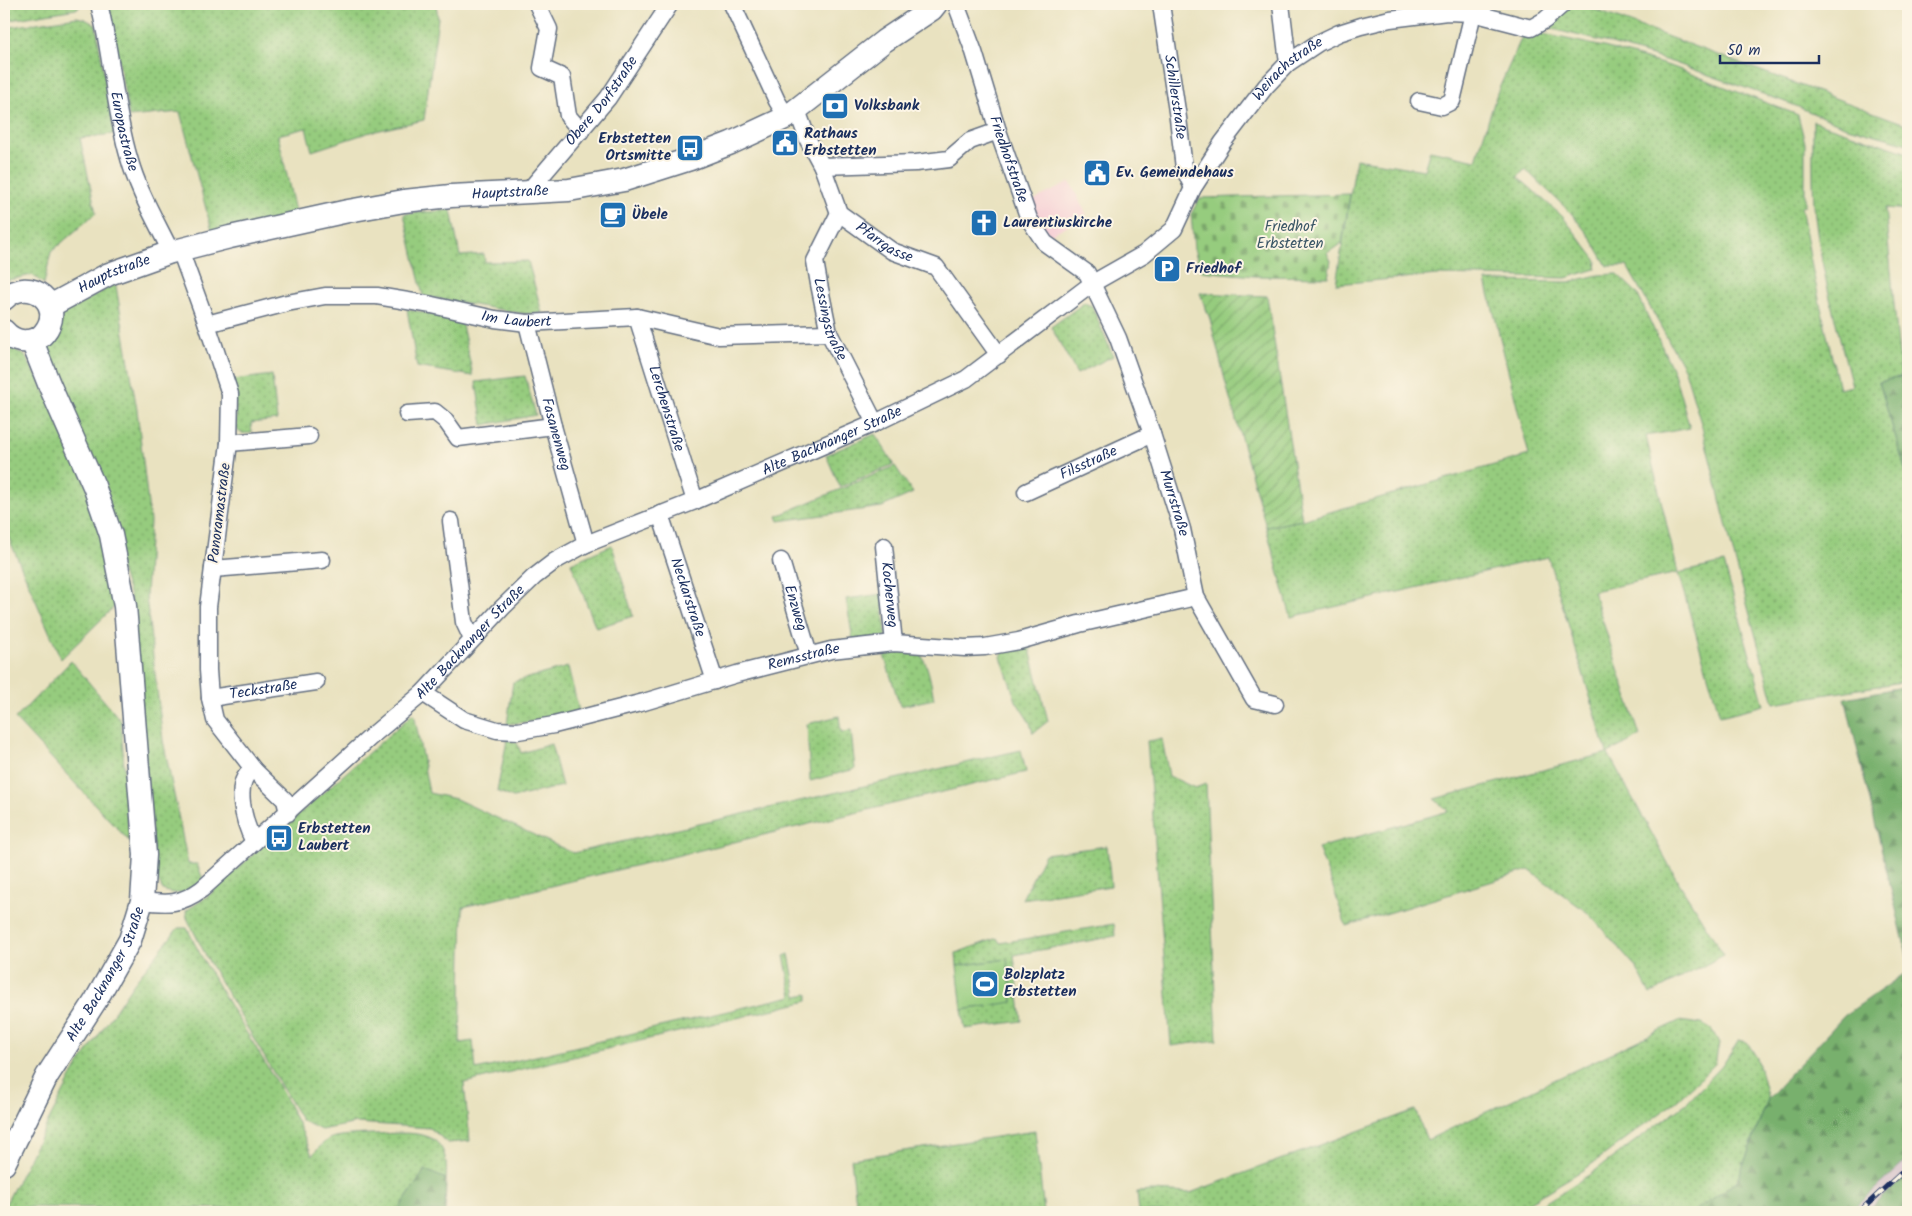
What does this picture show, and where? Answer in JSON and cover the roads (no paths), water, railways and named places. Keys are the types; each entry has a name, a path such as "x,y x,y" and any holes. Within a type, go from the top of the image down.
{"street":[{"name":"Europastraße","path":"99,4 122,134 129,159 138,185 176,251"},
{"path":"537,4 549,28 542,68 562,77 568,116 581,131"},
{"name":"Obere Dorfstraße","path":"526,194 608,98 670,4"},
{"name":"Pfarrgasse","path":"732,4 777,101 792,113 822,166 839,213 892,251 936,267 1000,355"},
{"name":"Hauptstraße","path":"50,306 109,274 176,251 339,213 404,200 452,196 526,194 569,190 624,180 706,153 792,113 839,75 936,4"},
{"name":"Friedhofstraße","path":"956,4 1029,219 1045,243 1087,273 1092,283"},
{"name":"Schillerstraße","path":"1161,4 1184,168 1193,188"},
{"path":"1281,4 1288,63"},
{"name":"Weirachstraße","path":"1092,283 1144,254 1174,229 1193,188 1223,142 1266,86 1288,63 1318,43 1339,33 1361,26 1419,15 1447,12 1479,11 1531,28 1545,20 1563,4"},
{"path":"1419,101 1442,106 1452,101 1479,11"},
{"path":"822,166 916,163 949,159 970,141 998,131"},
{"name":"Lessingstraße","path":"839,213 815,261 828,333 875,423"},
{"name":"Panoramastraße","path":"176,251 207,324 230,394 229,443 208,607 210,698 215,720 254,770 285,800 288,813"},
{"name":"Alte Backnanger Straße","path":"4,1164 47,1076 96,1000 130,940 142,901 176,903 189,898 202,889 374,734 423,693 472,639 534,577 555,561 586,544 695,501 875,423 966,379 1000,355 1092,283"},
{"name":"Murrstraße","path":"1092,283 1118,338 1152,434 1182,529 1196,597 1254,698 1275,704"},
{"path":"4,299 21,289 33,290 43,296 50,306 51,317 48,327 42,336 32,341 20,341 10,337 4,331"},
{"name":"Im Laubert","path":"207,324 287,303 325,296 377,296 432,304 495,319 527,323 637,317 718,336 828,333"},
{"name":"Lerchenstraße","path":"637,317 695,501"},
{"name":"Fasanenweg","path":"527,323 586,544"},
{"path":"32,341 48,384 94,486 111,535 125,606 145,855 142,901"},
{"path":"407,414 435,412 446,422 458,438 553,426"},
{"name":"Filsstraße","path":"1026,492 1152,434"},
{"path":"229,443 309,436"},
{"name":"Neckarstraße","path":"660,514 714,680"},
{"path":"451,521 464,622 472,639"},
{"name":"Kocherweg","path":"884,546 894,643"},
{"path":"213,569 322,560"},
{"name":"Enzweg","path":"781,562 809,655"},
{"name":"Remsstraße","path":"423,693 450,712 470,722 497,730 518,731 554,725 635,704 714,680 831,650 894,643 965,648 985,647 1019,641 1079,624 1196,597"},
{"name":"Teckstraße","path":"210,698 316,682"},
{"path":"254,770 248,772 244,779 242,794 248,830 254,842"}],"railway":[{"path":"1859,1212 1908,1167"}],"place":[{"name":"Volksbank","path":"835,106"},
{"name":"Rathaus Erbstetten","path":"785,143"},
{"name":"Erbstetten Ortsmitte","path":"690,148"},
{"name":"Ev. Gemeindehaus","path":"1097,173"},
{"name":"Übele","path":"613,215"},
{"name":"Laurentiuskirche","path":"984,223"},
{"name":"Friedhof","path":"1167,269"},
{"name":"Erbstetten Laubert","path":"279,838"},
{"name":"Bolzplatz Erbstetten","path":"985,984"}],"park label":[{"name":"Friedhof Erbstetten","path":"1290,236"}]}
